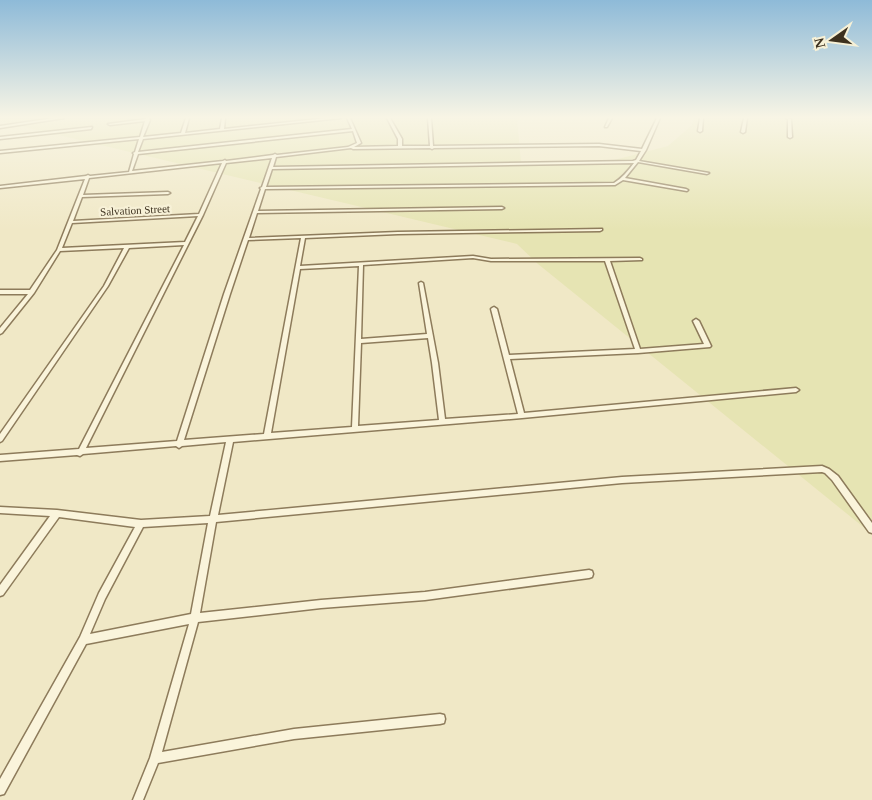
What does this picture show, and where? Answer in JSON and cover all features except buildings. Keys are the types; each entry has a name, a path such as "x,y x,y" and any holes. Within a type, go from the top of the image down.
{"street":[{"path":"130,171 134,155"},
{"path":"0,187 272,155"},
{"path":"179,445 262,188 275,155"},
{"path":"262,188 616,184 624,179 640,155"},
{"path":"80,453 201,215 225,161"},
{"path":"270,168 635,162 707,172"},
{"path":"0,332 32,292 59,250 88,176"},
{"path":"624,179 686,190"},
{"path":"80,196 168,193"},
{"path":"255,212 502,208"},
{"name":"Salvation Street","path":"70,222 201,215"},
{"path":"246,240 398,233 600,230"},
{"path":"267,437 303,238"},
{"path":"59,250 187,243"},
{"path":"0,439 106,286 127,247"},
{"path":"297,268 473,257 491,260 640,259"},
{"path":"607,260 638,351"},
{"path":"355,429 360,341 361,265"},
{"path":"421,283 435,363 442,422"},
{"path":"0,292 32,292"},
{"path":"494,309 522,416"},
{"path":"507,357 708,346 696,321"},
{"path":"360,341 429,336"},
{"path":"0,458 522,416 796,390"},
{"path":"138,800 155,758 195,618 230,440"},
{"path":"0,510 57,513 141,524 213,519 622,480 822,469 835,478 872,529"},
{"path":"0,592 57,513"},
{"path":"0,790 83,640 102,596 141,524"},
{"path":"83,640 195,618 321,604 425,596 589,574"},
{"path":"155,758 294,734 440,720"}],"shaded area":[{"path":"144,155 520,155 521,163 599,164 632,155 872,155 872,534 538,264 517,244"}]}
